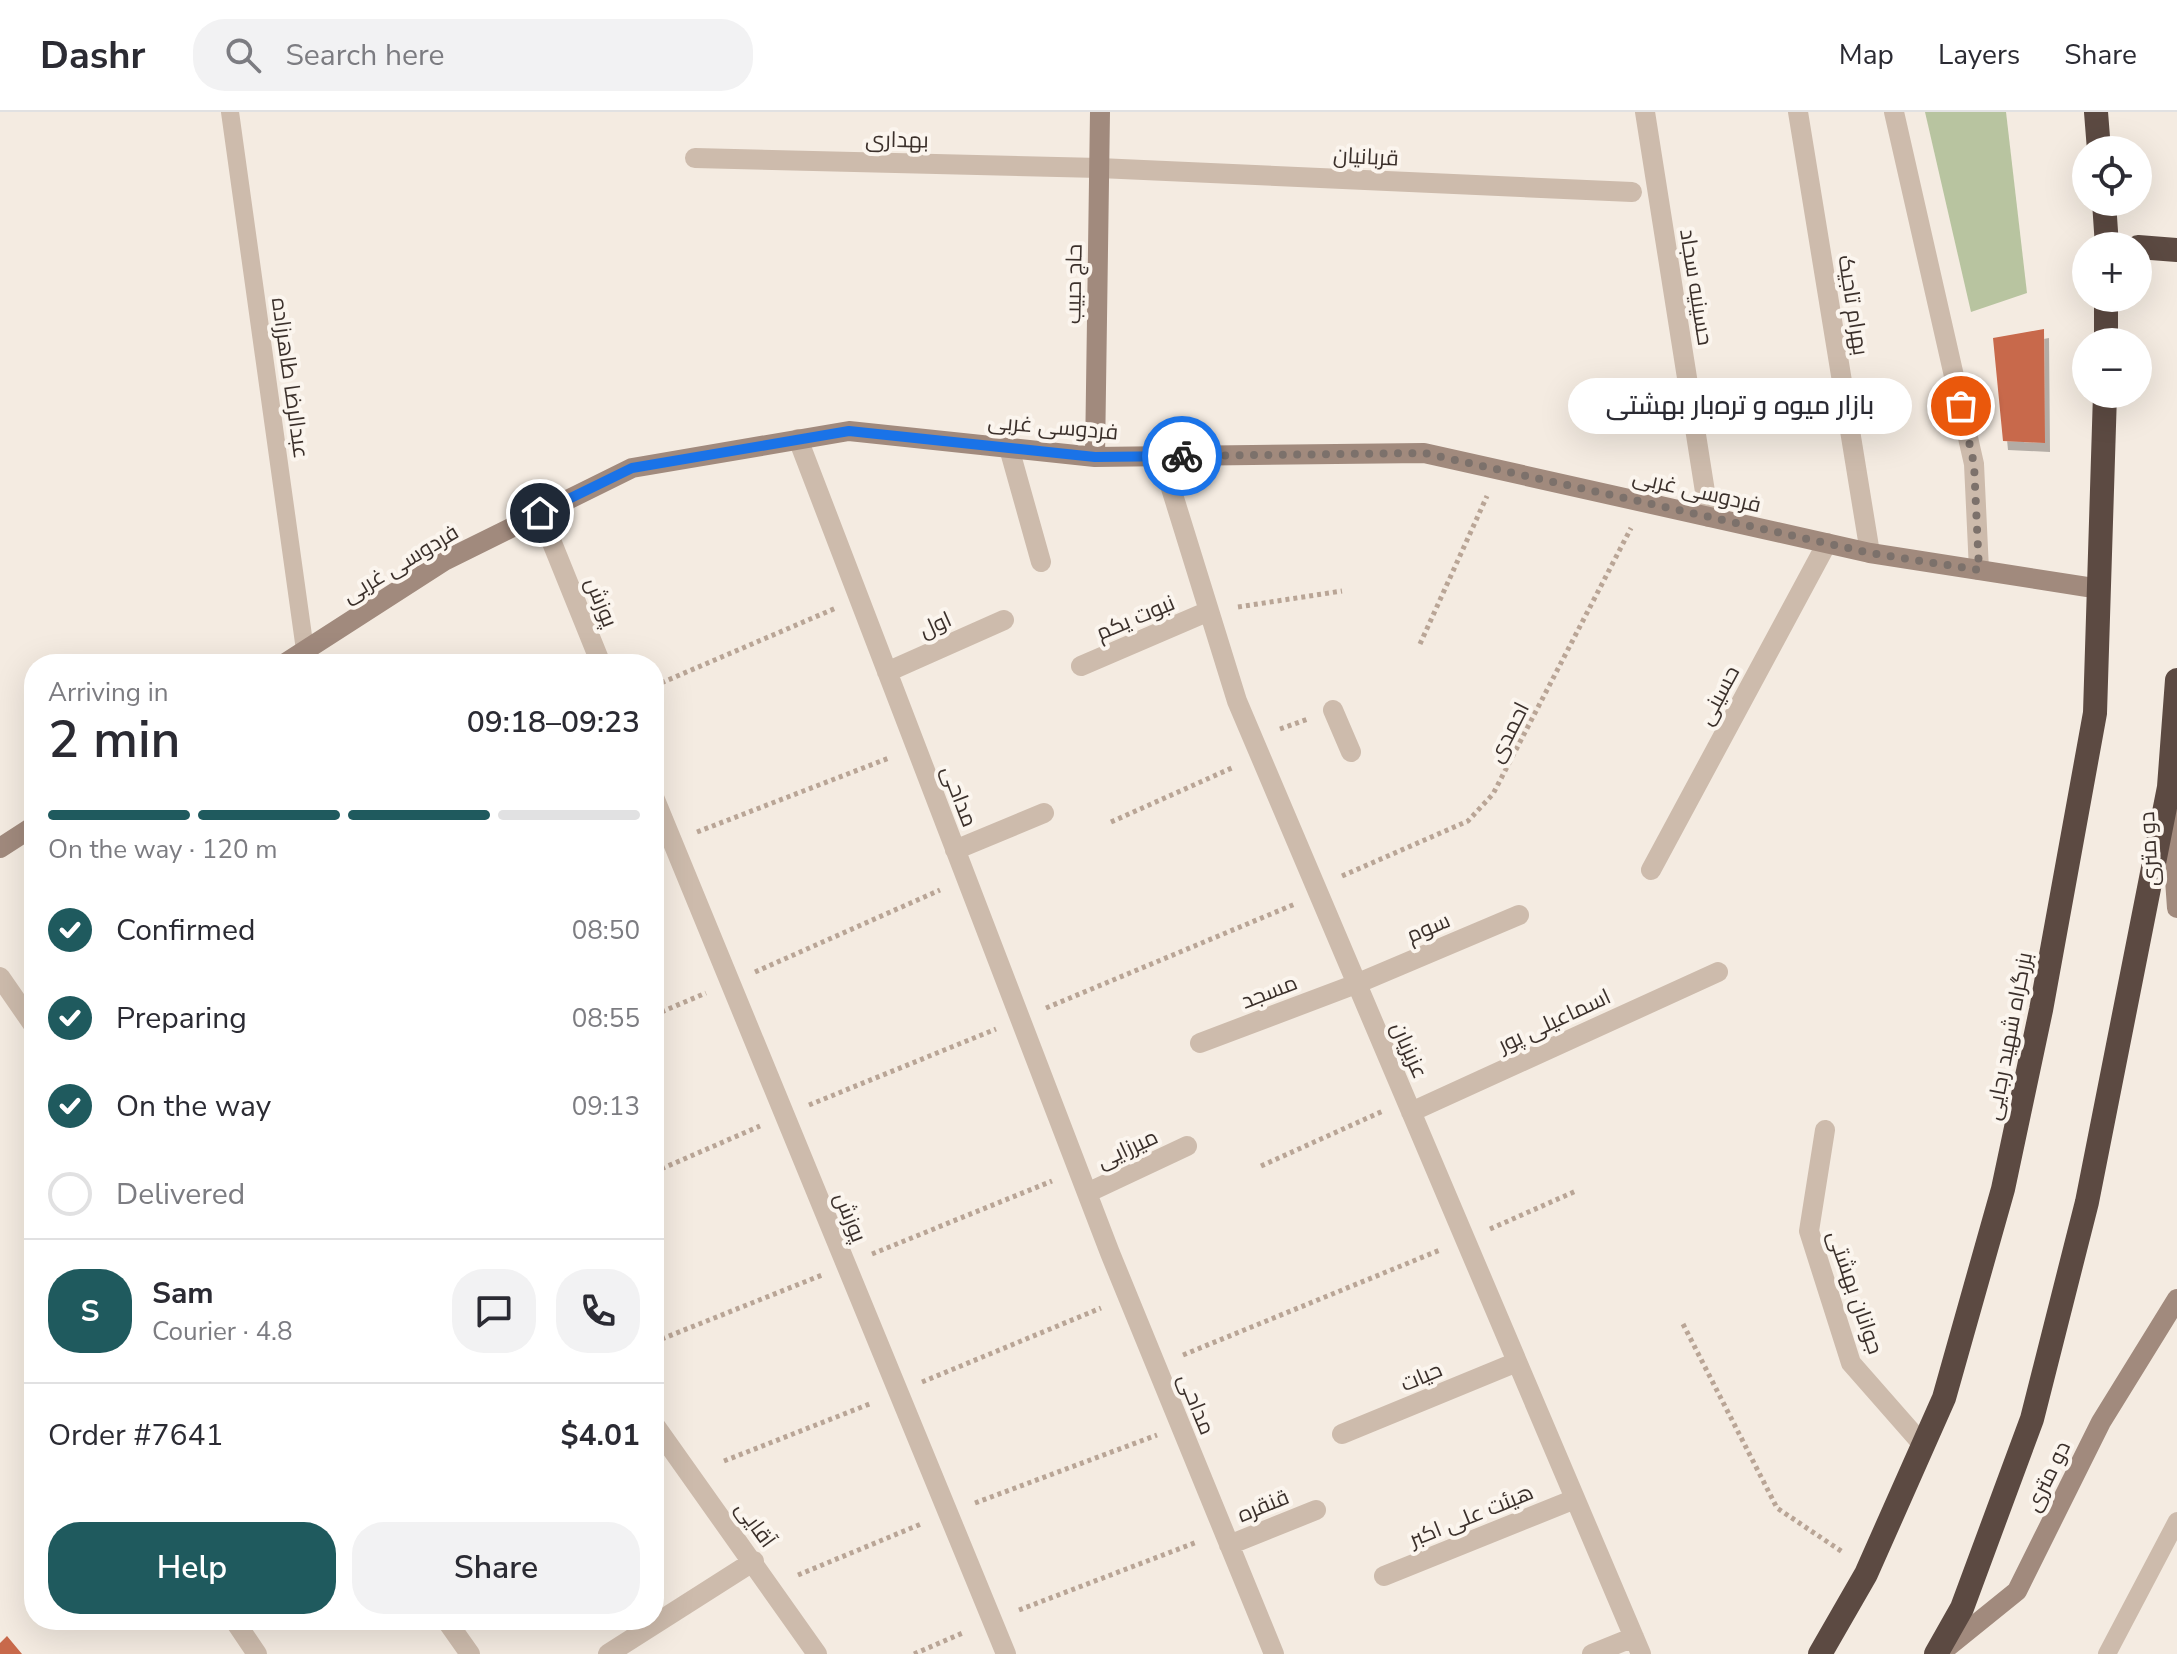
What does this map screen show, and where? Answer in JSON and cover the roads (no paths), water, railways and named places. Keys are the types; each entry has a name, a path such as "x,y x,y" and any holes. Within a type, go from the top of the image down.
{"highway":[{"path":"2096,112 2098,136"},
{"path":"2152,248 2177,250"},
{"name":"بزرگراه شهید رجایی","path":"1820,1654 1868,1569 1944,1398 2003,1189 2041,1010 2095,713 2105,408"},
{"path":"1938,1654 1962,1608 2032,1419 2087,1202 2169,787 2177,680"}],"street":[{"name":"حاج حبیب","path":"1095,457 1100,112"},
{"name":"حسینیه سجاد","path":"1645,112 1709,517"},
{"name":"بهرام تاجیک","path":"1798,112 1870,553"},
{"path":"1894,112 1974,464 1979,570"},
{"name":"بهداری","path":"695,158 1099,168"},
{"name":"قربانیان","path":"1099,168 1632,192"},
{"name":"فردوسی غربی","path":"299,654 444,561 632,468 849,431 1095,457 1424,453 1870,553 2100,589"},
{"name":"مداحی","path":"798,439 1078,1171 1274,1654"},
{"path":"1009,448 1041,562"},
{"name":"عزیزیان","path":"1161,456 1209,611 1256,747 1637,1646"},
{"name":"پوزش","path":"540,513 597,654"},
{"name":"حسینی","path":"1651,870 1827,543"},
{"name":"نبوت یکم","path":"1081,666 1209,611"},
{"name":"اول","path":"887,672 1004,620"},
{"path":"1333,710 1351,752"},
{"name":"دو متری","path":"2169,787 2177,908"},
{"path":"955,850 1044,813"},
{"name":"پوزش","path":"664,822 1006,1654"},
{"path":"0,848 24,832"},
{"name":"سوم","path":"1356,984 1519,915"},
{"name":"اسماعیلی پور","path":"1408,1106 1718,972"},
{"path":"0,977 24,1012"},
{"name":"مسجد","path":"1200,1043 1356,984"},
{"name":"جوانان بهشتی","path":"1825,1130 1809,1231 1851,1363 1923,1445"},
{"name":"میرزایی","path":"1087,1193 1187,1146"},
{"name":"دو متری","path":"1938,1654 2017,1591 2101,1422 2177,1299"},
{"name":"حیات","path":"1342,1434 1517,1362"},
{"name":"آقایی","path":"664,1438 817,1654"},
{"name":"هیئت علی اکبر","path":"1384,1576 1575,1499"},
{"name":"قنقره","path":"1226,1538 1316,1510"},
{"path":"664,1618 754,1561"},
{"path":"241,1630 257,1654"},
{"path":"453,1630 470,1654"},
{"path":"608,1654 646,1630"},
{"path":"1592,1654 1637,1646"}],"lane":[{"name":"عبدالرضا طاهرزاده","path":"230,112 305,650"},
{"path":"2107,1654 2177,1521"}],"place":[{"name":"بازار میوه و تره‌بار بهشتی","path":"1961,406"}]}
